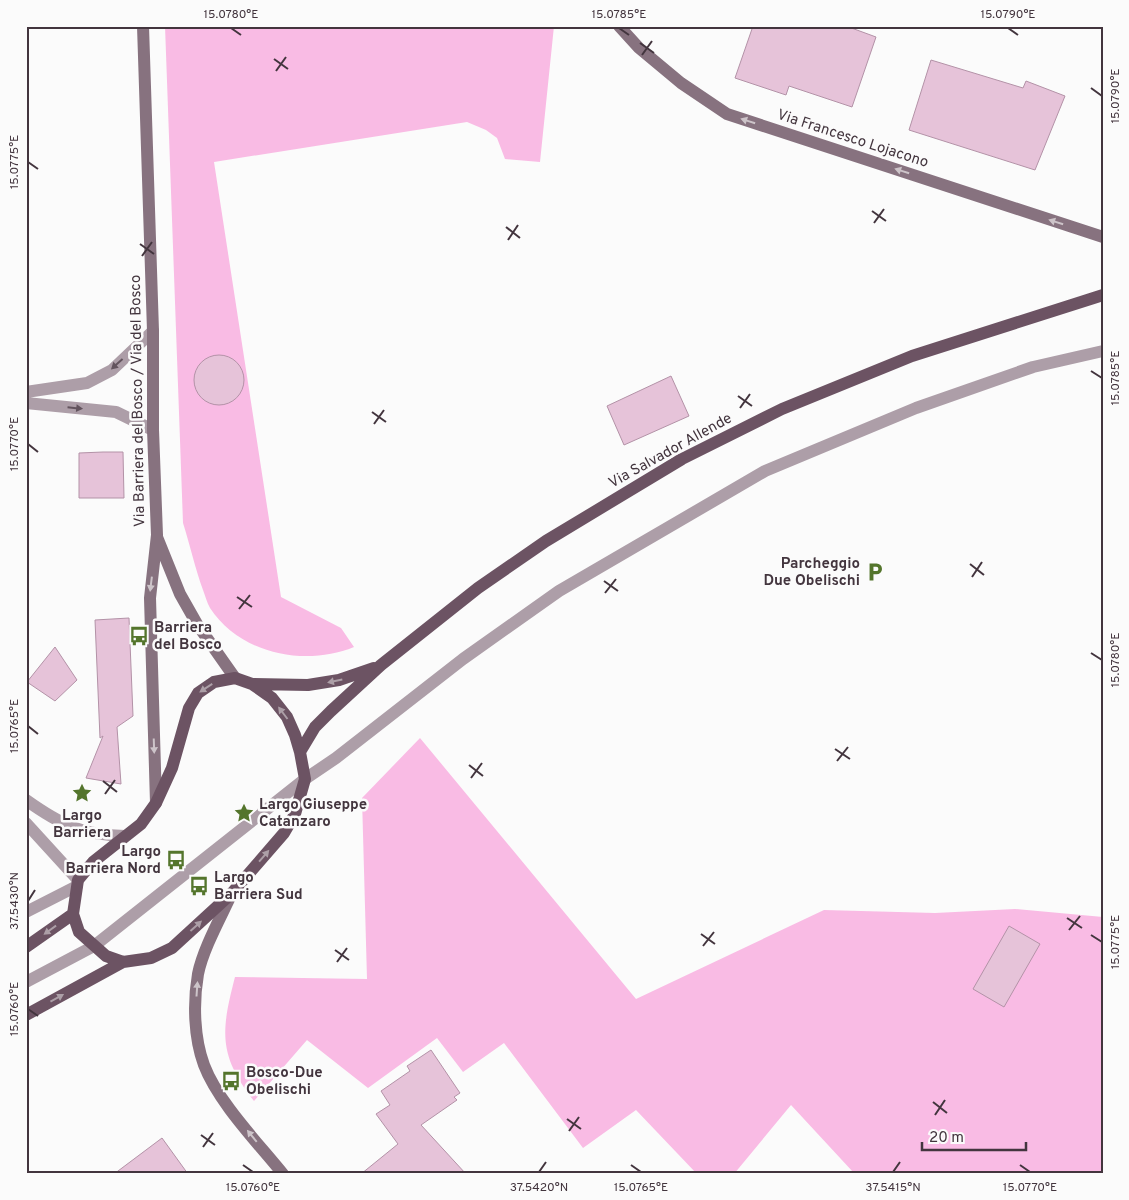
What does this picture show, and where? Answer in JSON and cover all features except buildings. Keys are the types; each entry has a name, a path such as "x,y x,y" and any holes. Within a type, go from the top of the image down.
{"main road":[{"name":"Via Barriera del Bosco / Via del Bosco","path":"143,26 153,331 153,430 157,535"},
{"name":"Via Francesco Lojacono","path":"619,26 640,48 681,84 727,114 1103,237"},
{"path":"1064,308 1103,295"},
{"path":"1064,308 1103,303"},
{"name":"Via Salvador Allende","path":"381,665 478,588 546,541 674,464 715,442 782,409 912,356 1064,308"},
{"path":"157,535 180,594 235,678"},
{"path":"156,803 150,598 157,535"},
{"path":"252,684 308,685 339,680 381,665"},
{"path":"300,752 315,727 381,665"},
{"path":"26,1015 123,962 151,958 172,948 232,893 284,833 295,814 305,779 300,752 287,717 272,698 252,684 235,678 214,682 198,693 189,708 172,768 156,803 141,824 92,862 77,883 73,914 80,932 106,956 123,962"},
{"path":"232,893 198,974 196,1012 198,1040 204,1066 224,1100 283,1174"},
{"path":"26,947 73,914"}],"street":[{"path":"26,392 88,383 112,370 153,331"},
{"path":"26,982 94,946 305,779 364,737 462,659 559,591 765,471 916,408 1033,367 1103,351"},
{"path":"26,403 116,412 153,430"},
{"path":"26,800 56,819 79,830 100,835 125,836"},
{"path":"26,823 77,883 26,912"}],"shaded area":[{"path":"165,26 554,26 540,162 505,159 497,138 486,130 467,122 214,162 281,597 341,628 354,647 335,653 295,656 275,652 256,646 238,636 223,624 208,604 183,523"},
{"path":"420,738 636,999 824,910 935,913 1015,909 1103,917 1103,1174 853,1172 791,1105 734,1174 697,1174 636,1110 583,1148 504,1043 463,1072 437,1038 368,1088 307,1040 254,1101 242,1085 228,1056 225,1028 235,977 367,979 362,798"}],"place":[{"name":"Parcheggio Due Obelischi","path":"875,572"},
{"name":"Barriera del Bosco","path":"139,636"},
{"name":"Largo Barriera","path":"82,793"},
{"name":"Largo Giuseppe Catanzaro","path":"244,813"},
{"name":"Largo Barriera Nord","path":"176,860"},
{"name":"Largo Barriera Sud","path":"199,886"},
{"name":"Bosco-Due Obelischi","path":"231,1081"}]}
